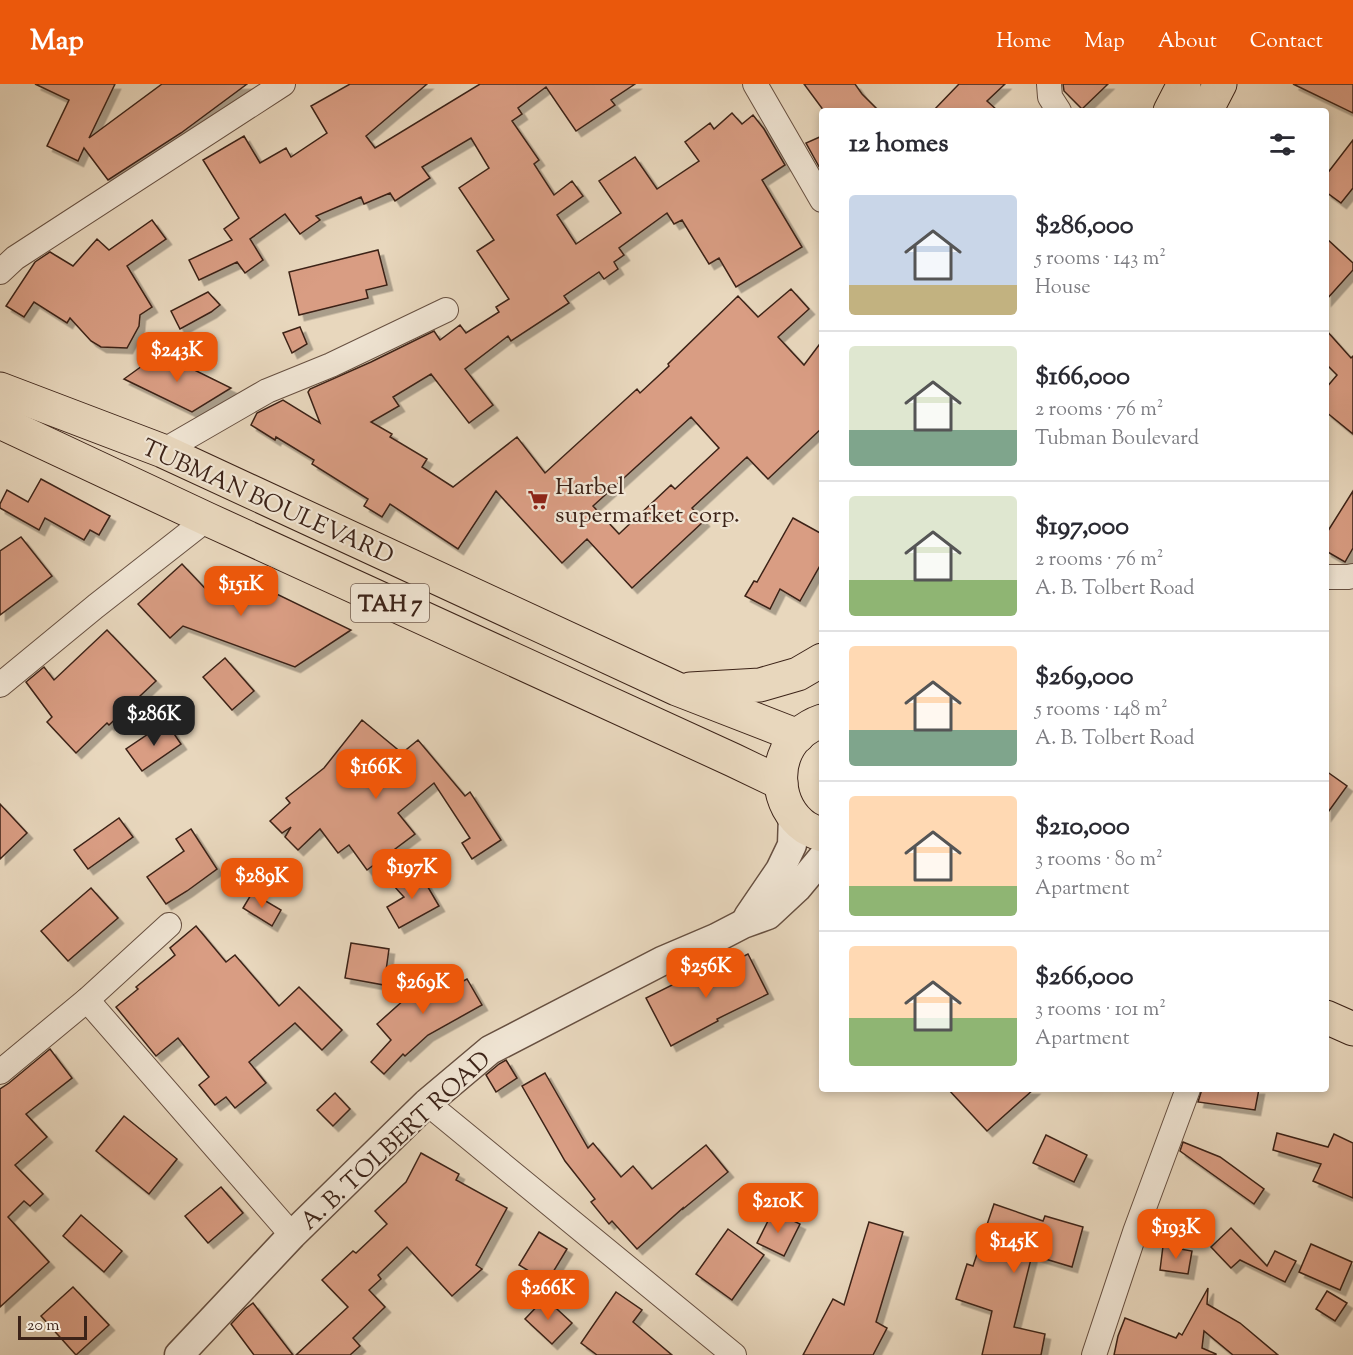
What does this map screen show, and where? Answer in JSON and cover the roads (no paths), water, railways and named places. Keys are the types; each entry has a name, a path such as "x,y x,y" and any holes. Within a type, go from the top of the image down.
{"main road":[{"path":"1172,108 1184,84"},
{"path":"1208,108 1220,84"},
{"name":"TUBMAN BOULEVARD","path":"0,388 163,451 677,689 810,728"},
{"name":"TUBMAN BOULEVARD","path":"0,422 781,783"},
{"path":"677,689 760,685 798,674 819,662"},
{"path":"810,728 787,750 782,766 781,783 784,800 793,815 806,827 819,834"},
{"path":"1329,1018 1353,1029"}],"street":[{"path":"0,272 15,258 283,84"},
{"path":"755,84 819,195"},
{"path":"1048,84 1050,97 1057,108"},
{"path":"163,451 267,392 331,365 446,310"},
{"path":"0,685 207,519"},
{"path":"1329,577 1353,576"},
{"name":"A. B. TOLBERT ROAD","path":"743,924 780,870 792,845 793,815"},
{"name":"A. B. TOLBERT ROAD","path":"179,1355 292,1235 427,1103 490,1050 662,961 768,915 797,888 819,862"},
{"path":"0,1072 87,1000 169,925"},
{"path":"87,1000 292,1235"},
{"path":"1094,1355 1135,1232 1187,1092"},
{"path":"427,1103 734,1355"}],"place":[{"name":"Harbel supermarket corp.","path":"538,500"}]}
